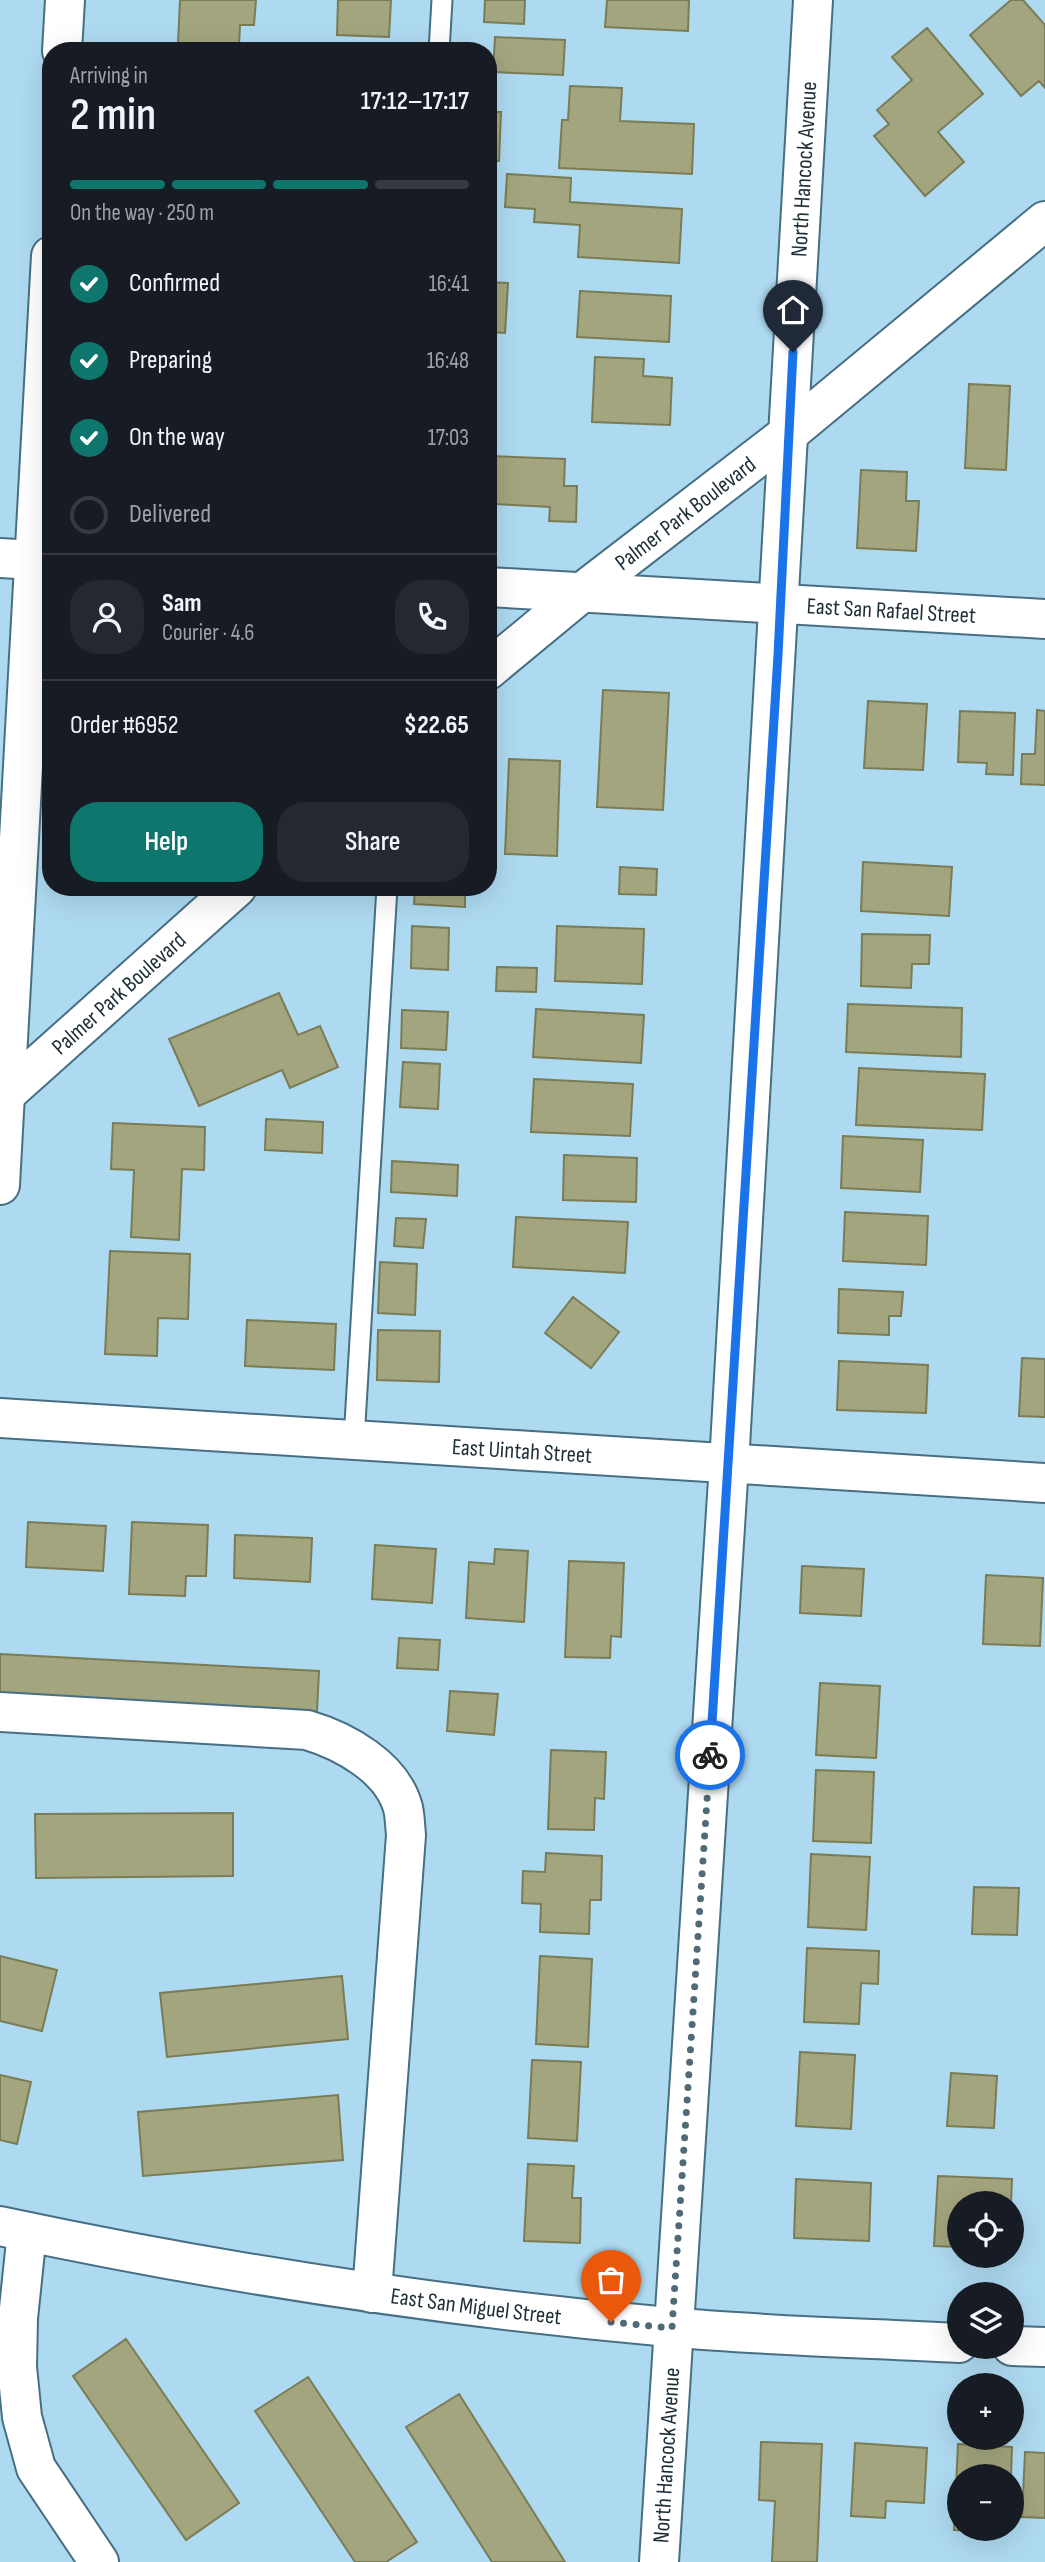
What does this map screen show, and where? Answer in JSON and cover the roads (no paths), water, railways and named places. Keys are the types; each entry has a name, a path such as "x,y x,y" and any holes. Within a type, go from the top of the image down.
{"street":[{"path":"63,42 65,0"},
{"name":"North Hancock Avenue","path":"659,2562 781,603 813,0"},
{"name":"Palmer Park Boulevard","path":"497,663 581,593 789,433 1045,221"},
{"path":"0,1185 28,560 42,375"},
{"name":"East San Rafael Street","path":"497,588 1045,618"},
{"name":"Palmer Park Boulevard","path":"3,1097 227,896"},
{"name":"East Uintah Street","path":"0,1418 1045,1483"},
{"path":"0,1712 307,1730 333,1738 388,1779 403,1807 406,1835 372,2293"},
{"path":"14,2229 17,2367 22,2417 36,2468 99,2562"},
{"name":"East San Miguel Street","path":"14,2229 272,2279 372,2293 672,2328 947,2342"},
{"path":"1024,2346 1045,2347"}],"lane":[{"path":"440,42 442,0"},
{"path":"354,1440 386,896"}]}
